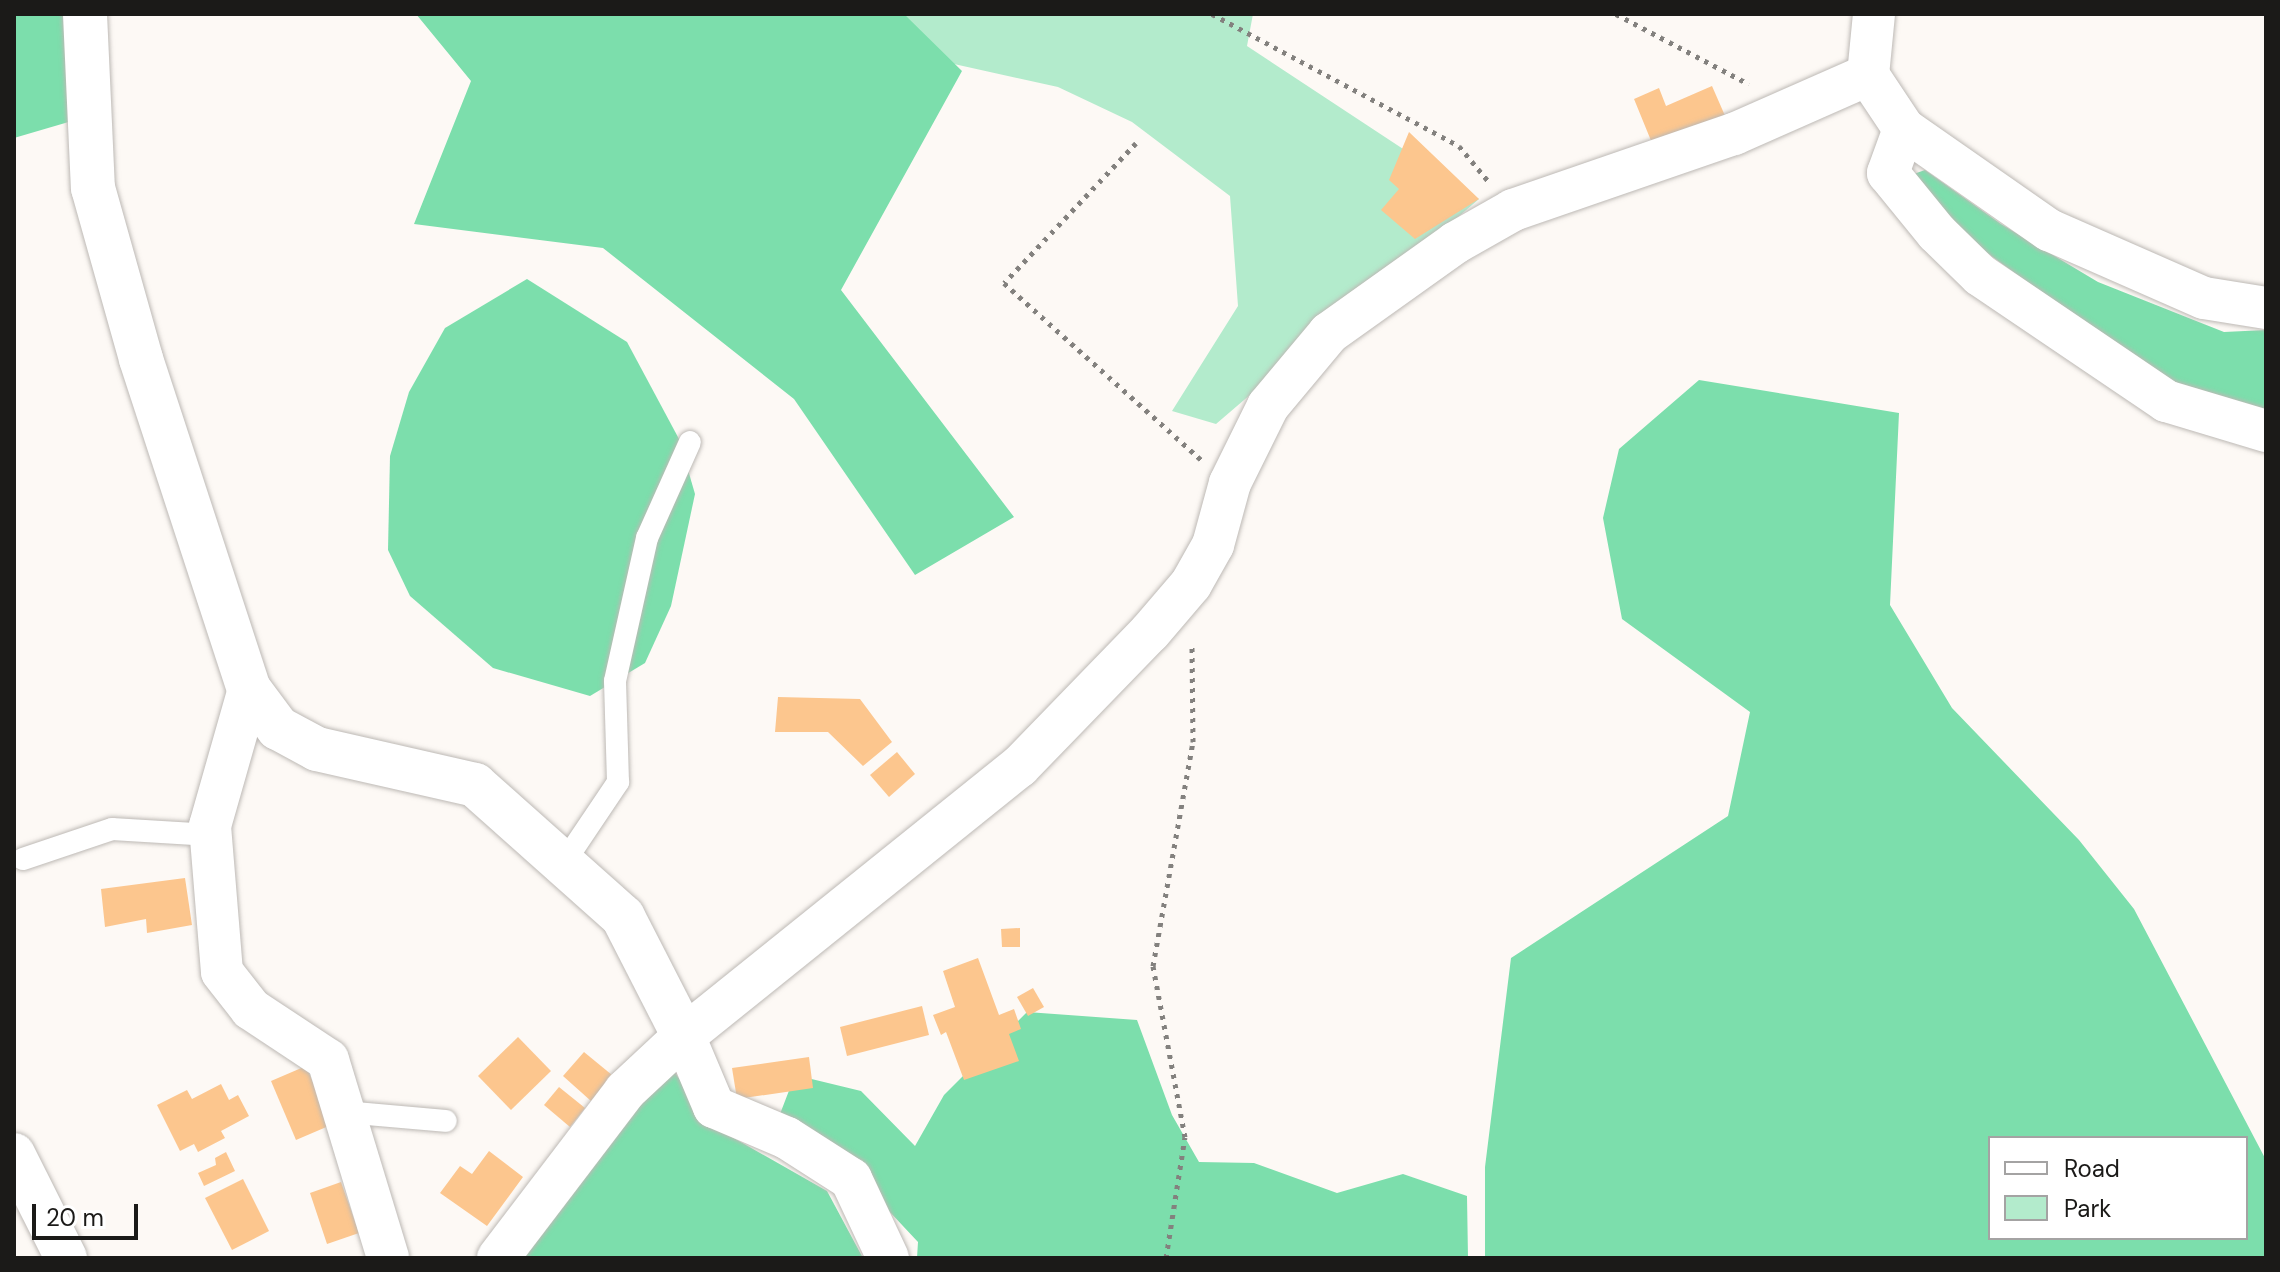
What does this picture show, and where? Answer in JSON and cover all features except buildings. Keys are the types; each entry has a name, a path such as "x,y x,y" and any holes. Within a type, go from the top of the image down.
{"street":[{"path":"85,14 93,188 141,359 249,689 278,728 317,749 475,785 623,917 684,1036 714,1107 787,1138 851,1179 888,1258"},
{"path":"1874,14 1868,75 1904,129 2049,230 2204,298 2266,308"},
{"path":"498,1258 625,1091 684,1036 1019,767 1191,584 1213,545 1230,483 1268,406 1329,333 1455,243 1513,210 1796,109 1868,75"},
{"path":"1904,129 1888,173 1937,233 1980,275 2166,401 2266,431"},
{"path":"249,689 227,755 211,835 222,972 251,1009 328,1060 388,1258"},
{"path":"14,1154 66,1258"}],"lane":[{"path":"563,864 618,782 615,681 647,538 690,442"},
{"path":"23,859 112,829 211,835"},
{"path":"344,1112 446,1121"}],"path":[{"path":"1212,14 1459,146 1513,210"},
{"path":"1616,14 1796,109"},
{"path":"1136,143 1004,283 1104,368 1160,427 1230,483"},
{"path":"1166,1258 1185,1137 1153,966 1193,742 1191,584"}],"green space":[{"path":"14,14 79,14 89,116 14,138"},
{"path":"416,14 904,14 962,71 841,290 1014,517 915,575 794,399 603,248 414,224 471,81"},
{"path":"900,14 1253,14 1247,46 1479,199 1216,424 1172,411 1238,306 1230,196 1132,122 1058,87 954,64"},
{"path":"1925,170 2001,224 2098,282 2224,332 2266,330 2266,418 2165,382 1979,247 1911,175"},
{"path":"527,279 627,342 679,439 695,494 671,606 645,663 590,696 493,668 410,596 388,550 390,456 409,392 445,328"},
{"path":"1699,380 1899,413 1890,605 1952,708 2079,840 2134,909 2266,1160 2266,1258 1485,1258 1485,1167 1511,958 1728,816 1750,712 1622,619 1603,518 1619,449"},
{"path":"1027,1012 1137,1020 1172,1115 1199,1162 1254,1163 1337,1193 1403,1174 1467,1196 1468,1258 917,1258 918,1242 872,1193 780,1114 795,1075 861,1091 915,1146 944,1095"},
{"path":"668,1064 718,1129 827,1191 863,1258 516,1258"}]}
